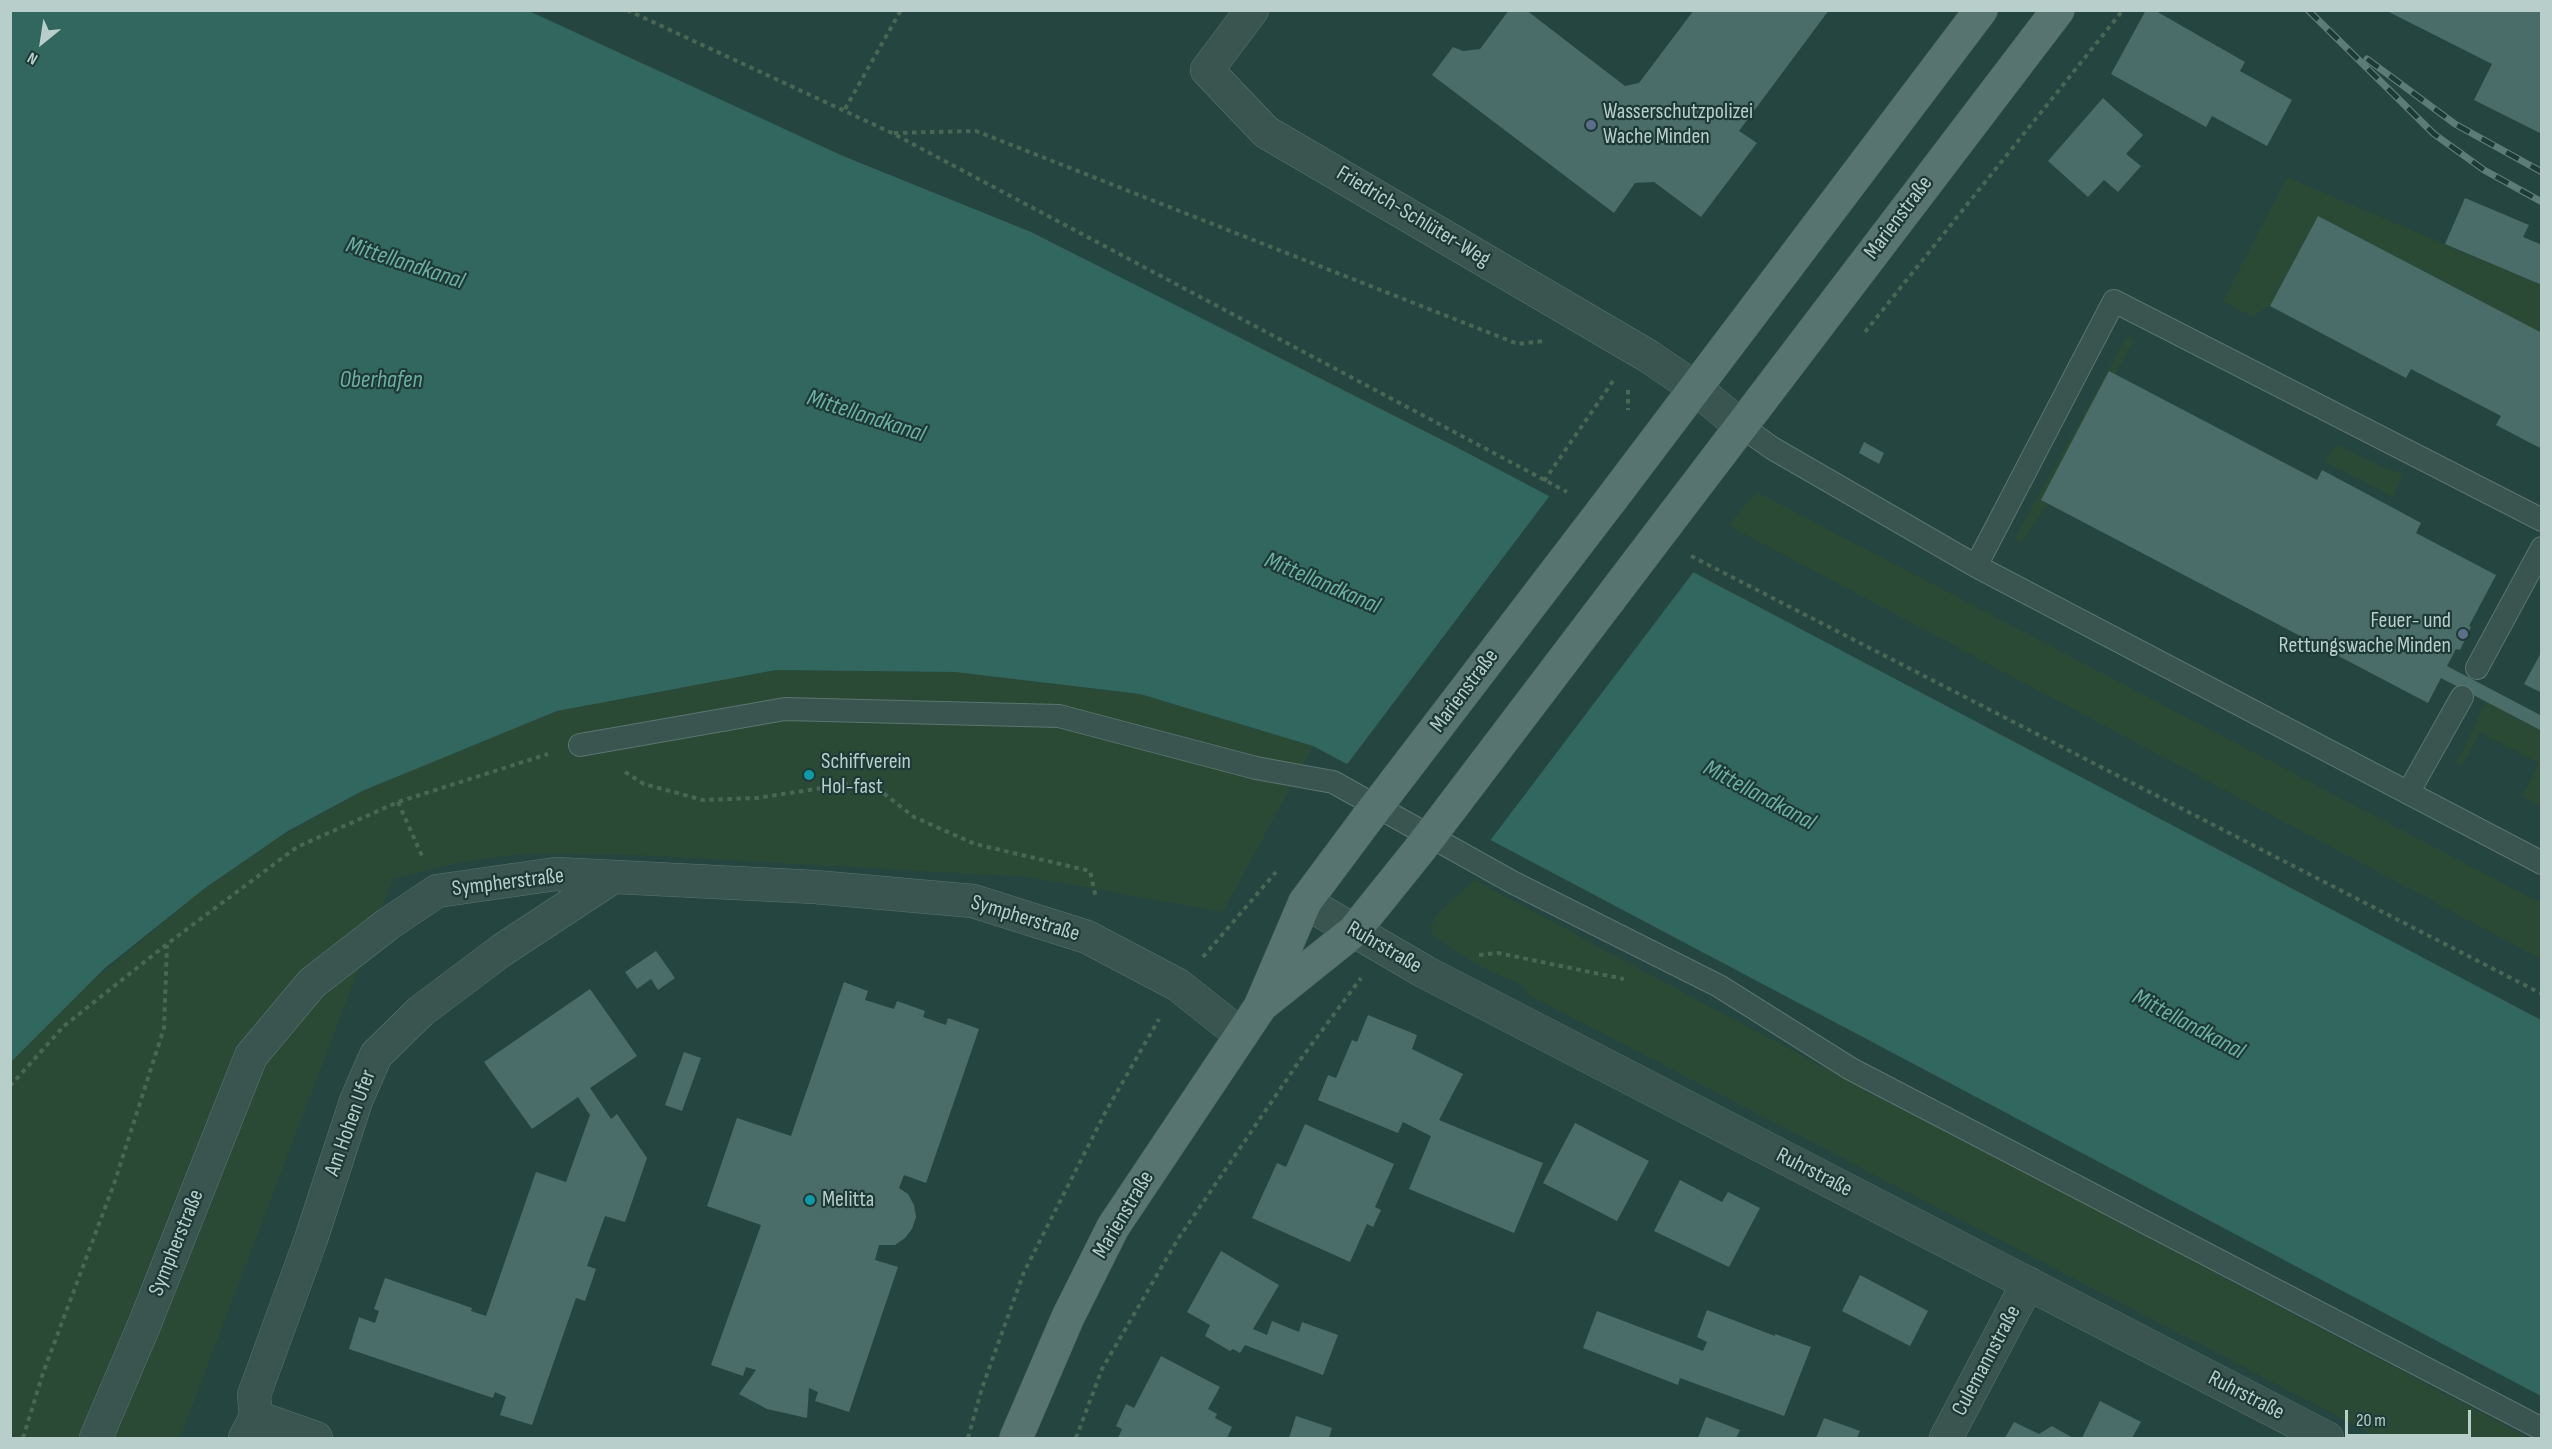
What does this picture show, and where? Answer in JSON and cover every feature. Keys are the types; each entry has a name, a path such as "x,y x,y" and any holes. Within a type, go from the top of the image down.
{"main road":[{"name":"Marienstraße","path":"1016,1438 1068,1317 1113,1227 1260,1007 1305,902 1981,10"},
{"name":"Marienstraße","path":"1260,1007 1354,931 1674,538 1741,426 2058,10"}],"street":[{"name":"Friedrich-Schlüter-Weg","path":"1252,10 1207,70 1266,132 1648,356 1695,388"},
{"path":"1695,388 1741,426"},
{"name":"Sympherstraße","path":"96,1438 143,1328 251,1056 312,983 388,924 437,891 556,874 815,887 972,901 1087,937 1178,985 1241,1035"},
{"name":"Am Hohen Ufer","path":"250,1428 254,1395 311,1239 356,1101 376,1054 421,1011 502,950 613,877"},
{"name":"Ruhrstraße","path":"1305,902 1425,972 2327,1438"},
{"name":"Culemannstraße","path":"1946,1438 2028,1283"},
{"path":"250,1428 316,1438"}],"lane":[{"path":"1976,566 2114,301 2541,520"},
{"path":"1741,426 1772,448 1976,566 2541,863"},
{"path":"2477,668 2541,548"},
{"path":"2408,793 2462,697"},
{"path":"580,745 784,709 1059,716 1256,768 1333,782 1514,883 1719,986 1851,1069 2541,1429"}],"path":[{"path":"627,10 845,109 892,133 1576,497"},
{"path":"845,109 901,10"},
{"path":"1862,336 2124,10"},
{"path":"892,133 976,131 1518,344 1555,340"},
{"path":"1544,481 1617,376"},
{"path":"1623,382 1628,389"},
{"path":"1674,538 2541,994"},
{"path":"10,1086 64,1026 167,944 297,847 398,802 580,745 644,784 703,800 757,798 868,781 914,817 975,844 1090,871 1096,900 1087,937"},
{"path":"398,802 437,891"},
{"path":"968,1438 982,1388 1024,1272 1106,1111 1178,985 1282,865"},
{"path":"23,1438 43,1373 114,1184 165,1028 167,944"},
{"path":"1076,1438 1102,1369 1178,1239 1300,1060 1382,948"},
{"path":"1425,972 1458,956 1498,953 1635,981"}],"shaded area":[{"path":"2287,177 2541,285 2541,333 2318,216 2270,306 2252,317 2223,301"},
{"path":"2130,336 2133,342 2116,374 2109,372 2041,500 2048,504 2023,541 2017,542 2016,536 2126,338"},
{"path":"2338,445 2394,472 2401,471 2402,477 2393,497 2325,462 2334,447"},
{"path":"1757,492 2541,903 2541,959 1728,525"},
{"path":"776,670 955,672 1140,694 1313,746 1223,912 1029,877 635,855 523,854 460,862 393,879 180,1438 11,1438 10,1061 74,996 205,888 278,838 365,789 557,711"},
{"path":"2486,702 2541,731 2541,801 2538,805 2522,796 2539,763 2480,733 2463,764 2456,763"},
{"path":"1475,880 1748,1027 2529,1438 2380,1438 1525,993 1524,986 1485,969 1433,936 1430,927 1439,912"}],"water":[{"name":"Oberhafen","path":"11,11 529,11 843,156 1031,232 1458,448 2541,1020 2541,1396 1313,746 1140,694 955,672 776,670 557,711 362,791 288,831 205,888 105,968 11,1062"}],"pier":[{"path":"1551,494 1695,570 1489,842 1345,767"}],"building":[{"path":"1509,10 1526,10 1625,86 1639,83 1694,10 1829,10 1739,131 1757,143 1701,217 1654,182 1635,183 1614,213 1432,75 1453,47 1463,51 1480,49"},
{"path":"2146,10 2154,10 2245,62 2240,71 2292,100 2267,146 2212,116 2206,127 2111,74"},
{"path":"2385,10 2542,10 2542,134 2474,100 2492,64"},
{"path":"2103,98 2143,135 2126,154 2141,166 2118,192 2104,180 2088,197 2048,161"},
{"path":"2465,198 2529,225 2523,237 2542,245 2542,285 2445,244"},
{"path":"2318,216 2542,333 2542,449 2496,425 2501,416 2411,369 2406,378 2270,306"},
{"path":"2109,371 2317,480 2322,470 2421,523 2416,533 2496,575 2469,626 2471,627 2460,650 2456,649 2447,666 2542,716 2542,731 2441,678 2428,703 2041,500"},
{"path":"1864,442 1884,453 1879,464 1859,453"},
{"path":"2542,651 2542,693 2524,684"},
{"path":"656,951 675,978 658,990 651,979 637,989 625,972"},
{"name":"Melitta","path":"844,982 868,991 865,1000 894,1009 897,1001 925,1011 923,1017 946,1025 948,1018 979,1029 926,1183 904,1175 899,1188 908,1194 914,1205 916,1217 912,1229 895,1245 879,1245 875,1260 898,1267 849,1412 815,1401 818,1392 809,1388 807,1418 767,1409 739,1394 756,1370 746,1367 743,1376 711,1365 761,1225 707,1206 737,1118 791,1136"},
{"path":"590,989 637,1056 590,1088 611,1119 617,1114 647,1158 625,1222 605,1216 587,1266 596,1269 585,1301 576,1298 532,1425 500,1415 506,1397 495,1392 493,1398 349,1349 359,1317 375,1323 379,1311 374,1309 385,1278 472,1308 471,1311 486,1316 536,1172 566,1182 590,1115 578,1097 532,1129 484,1062"},
{"path":"1368,1015 1417,1035 1412,1049 1463,1074 1439,1120 1543,1163 1514,1233 1409,1189 1431,1136 1403,1122 1398,1133 1318,1100 1328,1075 1336,1078 1352,1040 1357,1042"},
{"path":"684,1052 701,1058 682,1111 665,1105"},
{"path":"1575,1123 1649,1161 1617,1221 1543,1183"},
{"path":"1305,1124 1394,1164 1375,1207 1381,1210 1373,1227 1367,1224 1350,1262 1252,1218 1277,1163 1286,1167"},
{"path":"1680,1180 1722,1202 1728,1192 1760,1208 1729,1267 1654,1231"},
{"path":"1221,1251 1279,1285 1253,1329 1267,1335 1272,1321 1299,1332 1302,1322 1338,1335 1323,1375 1245,1345 1240,1353 1233,1349 1230,1351 1205,1336 1210,1325 1187,1312"},
{"path":"1860,1275 1928,1311 1910,1346 1842,1311"},
{"path":"1707,1310 1811,1347 1784,1416 1680,1378 1678,1385 1583,1348 1597,1311 1703,1351 1707,1342 1697,1337"},
{"path":"1161,1356 1220,1387 1208,1409 1217,1414 1215,1418 1232,1427 1227,1438 1118,1438 1122,1429 1116,1426 1126,1404 1134,1408"},
{"path":"2100,1401 2141,1422 2132,1438 2082,1438"},
{"path":"1296,1416 1332,1428 1329,1438 1289,1438"},
{"path":"1706,1417 1740,1430 1736,1438 1698,1438"},
{"path":"1824,1418 1860,1431 1857,1438 1816,1438"},
{"path":"2014,1422 2039,1434 2052,1426 2073,1438 2005,1438"}],"railway":[{"path":"2308,10 2434,134 2484,170 2542,202"},
{"path":"2367,59 2455,124 2542,172"}],"place":[{"name":"Wasserschutzpolizei Wache Minden","path":"1591,125"},
{"name":"Feuer- und Rettungswache Minden","path":"2463,634"},
{"name":"Schiffverein Hol-fast","path":"809,775"},
{"name":"Melitta","path":"810,1200"}],"water label":[{"name":"Mittellandkanal","path":"405,264"},
{"name":"Mittellandkanal","path":"866,417"},
{"name":"Mittellandkanal","path":"1322,584"},
{"name":"Mittellandkanal","path":"1759,796"},
{"name":"Mittellandkanal","path":"2188,1025"}]}
